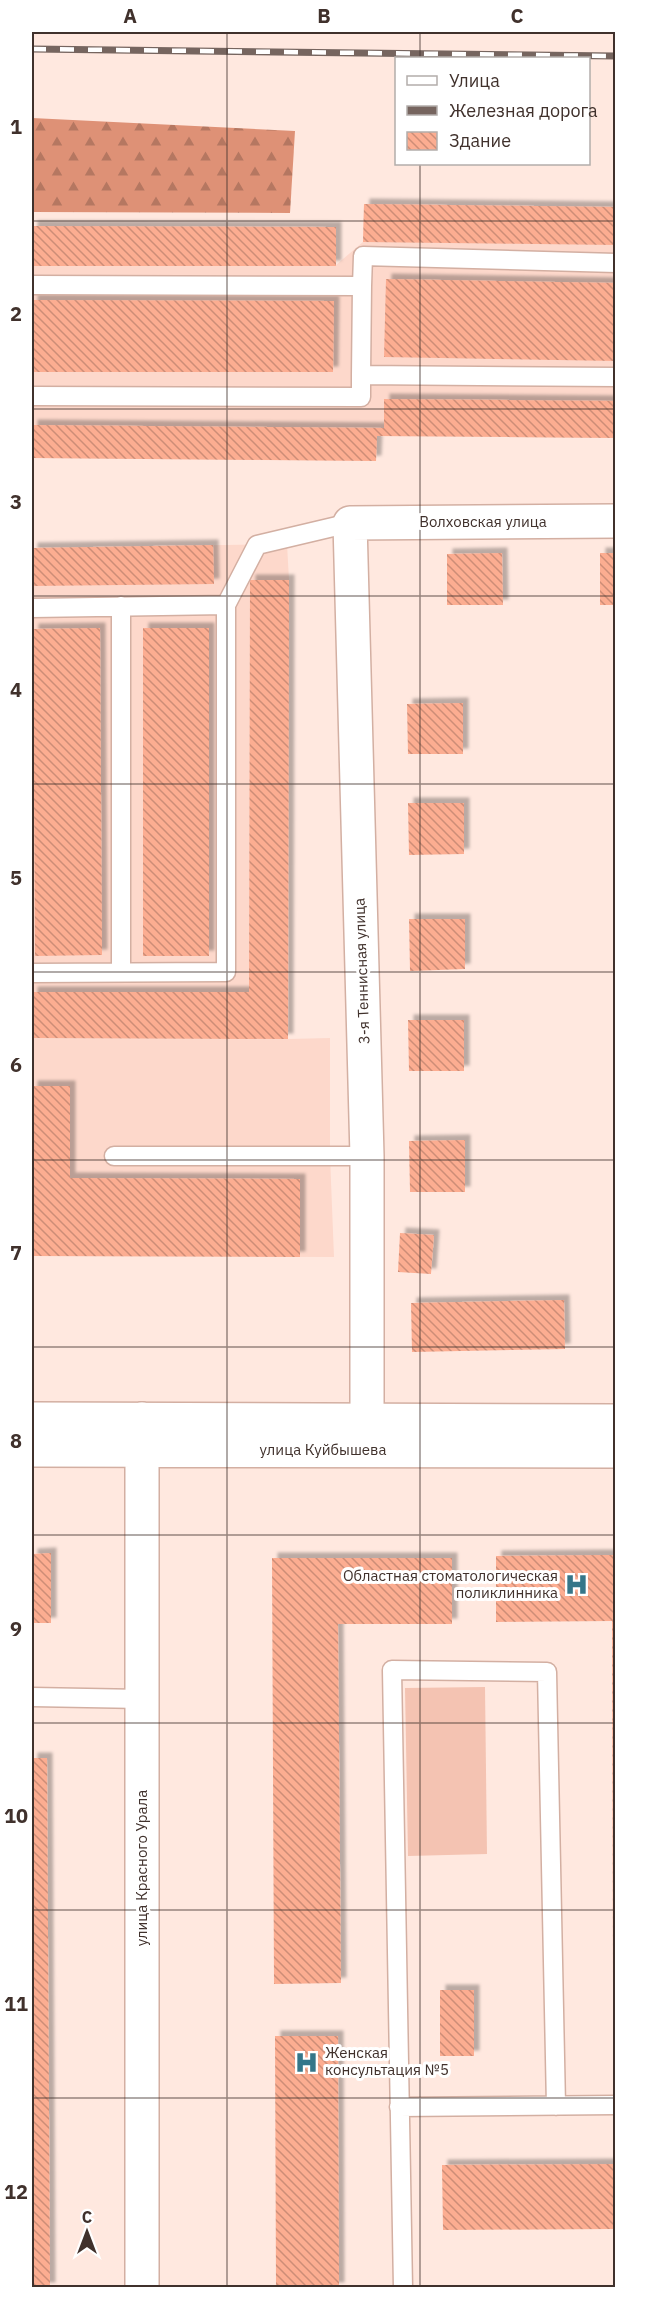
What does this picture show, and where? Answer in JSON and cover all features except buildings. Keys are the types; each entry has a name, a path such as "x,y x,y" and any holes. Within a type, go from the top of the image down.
{"street":[{"name":"Волховская улица","path":"350,523 615,520"},
{"name":"3-я Теннисная улица","path":"350,523 367,1156 367,1420"},
{"name":"улица Куйбышева","path":"32,1419 142,1434 615,1451"},
{"name":"улица Куйбышева","path":"32,1450 142,1434 367,1420 615,1421"},
{"name":"улица Красного Урала","path":"142,1434 142,2288"}],"lane":[{"path":"32,396 361,397 363,256 615,263"},
{"path":"32,285 363,286"},
{"path":"361,375 615,377"},
{"path":"32,973 226,972 226,605 257,545 350,523"},
{"path":"32,608 226,605"},
{"path":"121,606 121,972"},
{"path":"114,1156 367,1156"},
{"path":"404,2288 392,1670 547,1672 556,2106"},
{"path":"32,1697 141,1699"},
{"path":"399,2108 615,2105"}],"shaded area":[{"path":"364,204 615,207 615,438 377,436 376,461 32,458 32,226 336,227 336,265 363,242"},
{"path":"287,544 289,580 288,1039 330,1038 330,1156 334,1257 32,1256 32,548"},
{"path":"485,1687 487,1854 408,1856 405,1688"}],"green space":[{"path":"32,118 295,131 290,213 32,212"}],"railway":[{"path":"32,49 616,56"}],"place":[{"name":"Областная стоматологическая поликлинника","path":"576,1585"},
{"name":"Женская консультация №5","path":"307,2062"}]}
